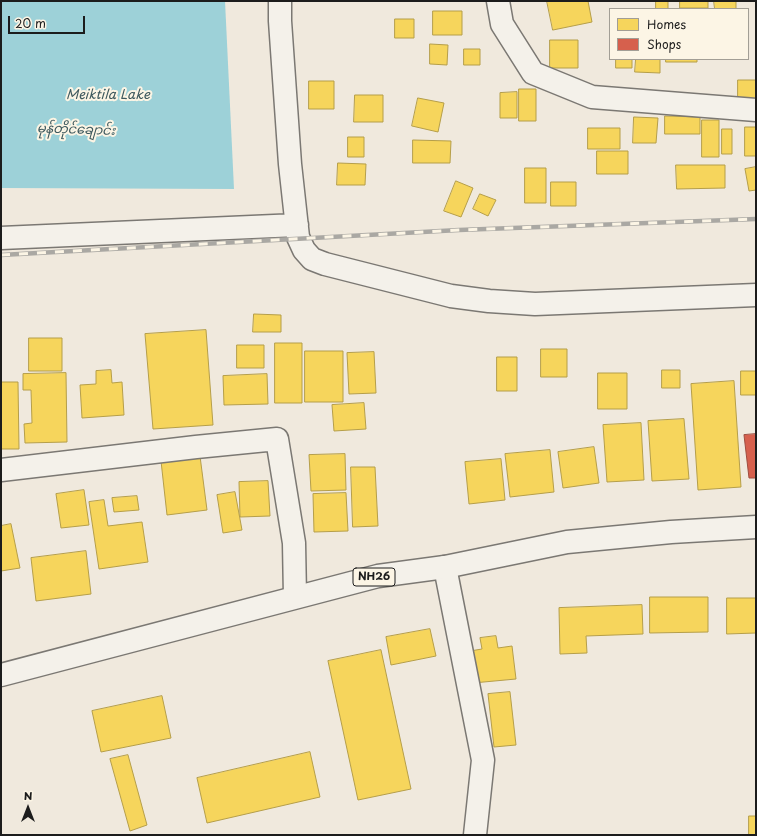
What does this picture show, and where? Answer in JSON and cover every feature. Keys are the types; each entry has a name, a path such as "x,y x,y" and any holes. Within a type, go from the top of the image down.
{"main road":[{"path":"280,1 280,21 289,140 298,237 304,250 312,259 325,264 451,296 489,301 535,304 756,295"},
{"path":"498,1 502,24 534,73 592,97 756,110"},
{"path":"1,238 297,224"},
{"path":"1,470 277,439 294,543 295,597"},
{"name":"NH26","path":"1,675 378,576 445,567 567,542 671,532 756,527"},
{"path":"445,567 483,760 475,835"}],"water":[{"name":"Meiktila Lake","path":"1,1 225,1 234,189 1,188"}],"building: Homes":[{"path":"547,1 588,1 592,22 553,30"},
{"path":"656,1 668,1 668,8 656,8"},
{"path":"680,1 708,1 708,8 680,8"},
{"path":"714,1 736,1 736,8 715,8"},
{"path":"433,11 462,11 462,35 433,35"},
{"path":"395,19 414,19 414,38 395,38"},
{"path":"550,40 578,40 578,68 550,68"},
{"path":"430,44 448,45 447,65 430,64"},
{"path":"464,49 480,49 480,65 464,65"},
{"path":"616,60 632,60 632,68 616,68"},
{"path":"636,60 660,60 660,73 635,72"},
{"path":"666,60 697,60 697,62 666,62"},
{"path":"738,80 756,80 756,101 738,101"},
{"path":"309,81 334,81 334,109 309,109"},
{"path":"519,89 536,89 536,121 519,121"},
{"path":"517,92 517,118 500,118 500,93"},
{"path":"355,95 383,95 383,122 354,122"},
{"path":"418,98 444,103 438,132 412,126"},
{"path":"665,116 700,117 700,134 665,134"},
{"path":"634,117 658,118 656,143 633,143"},
{"path":"702,120 719,120 719,157 702,157"},
{"path":"745,127 756,127 756,156 745,156"},
{"path":"588,128 620,128 620,149 588,149"},
{"path":"722,129 732,129 732,154 722,154"},
{"path":"348,137 364,137 364,157 348,157"},
{"path":"413,140 451,141 450,163 413,163"},
{"path":"597,151 628,151 628,174 597,174"},
{"path":"338,163 366,164 365,185 337,185"},
{"path":"676,165 725,165 725,188 677,189"},
{"path":"756,167 756,190 749,191 745,169"},
{"path":"525,168 546,168 546,203 525,203"},
{"path":"456,181 473,188 461,217 444,211"},
{"path":"551,182 576,182 576,206 551,206"},
{"path":"480,194 496,200 488,216 473,209"},
{"path":"254,314 281,315 281,332 253,332"},
{"path":"206,330 213,425 153,429 145,334"},
{"path":"29,338 62,338 62,371 29,371"},
{"path":"275,343 302,343 302,403 275,403"},
{"path":"237,345 264,345 264,368 237,368"},
{"path":"541,349 567,349 567,377 541,377"},
{"path":"305,351 343,351 343,402 305,402"},
{"path":"374,352 376,393 349,394 347,353"},
{"path":"497,357 517,357 517,391 497,391"},
{"path":"111,370 112,383 122,382 124,415 82,418 80,385 96,384 96,371"},
{"path":"662,370 680,370 680,388 662,388"},
{"path":"741,371 756,371 756,395 741,395"},
{"path":"66,373 67,442 25,443 24,424 32,423 31,390 23,390 23,374"},
{"path":"598,373 627,373 627,409 598,409"},
{"path":"267,374 268,404 224,405 223,376"},
{"path":"734,381 741,487 698,490 691,384"},
{"path":"1,382 18,382 19,449 1,449"},
{"path":"364,403 366,429 334,431 332,405"},
{"path":"684,419 689,479 652,481 648,421"},
{"path":"641,423 644,480 607,482 603,425"},
{"path":"594,447 599,483 563,488 558,452"},
{"path":"550,450 554,492 510,497 505,454"},
{"path":"345,454 346,490 311,491 309,455"},
{"path":"200,456 207,510 167,515 161,461"},
{"path":"501,459 505,500 469,504 465,462"},
{"path":"351,467 375,467 378,526 353,527"},
{"path":"268,481 270,516 240,517 239,482"},
{"path":"84,490 89,525 61,528 56,494"},
{"path":"235,492 242,530 223,533 217,495"},
{"path":"346,493 348,531 314,532 313,494"},
{"path":"137,496 139,510 114,512 112,498"},
{"path":"104,500 108,526 142,522 148,562 99,569 89,502"},
{"path":"11,524 20,568 1,571 1,526"},
{"path":"86,551 91,594 36,601 31,558"},
{"path":"650,597 708,597 708,632 650,633"},
{"path":"727,598 756,598 756,633 727,634"},
{"path":"642,605 643,634 586,636 587,653 560,654 559,608"},
{"path":"430,629 436,656 391,665 386,637"},
{"path":"496,636 498,648 512,646 516,679 473,683 470,651 482,649 480,638"},
{"path":"381,650 411,789 358,800 328,661"},
{"path":"510,692 516,745 494,747 488,694"},
{"path":"162,696 171,738 101,752 92,711"},
{"path":"310,752 320,797 207,823 197,778"},
{"path":"128,755 147,825 130,831 110,759"},
{"path":"749,816 756,816 756,835 749,835"}],"building: Shops":[{"path":"756,434 756,478 749,478 744,435"}],"railway":[{"path":"1,255 459,230 756,219"}],"water label":[{"name":"မုန်တိုင်ချောင်း","path":"76,130"}]}
